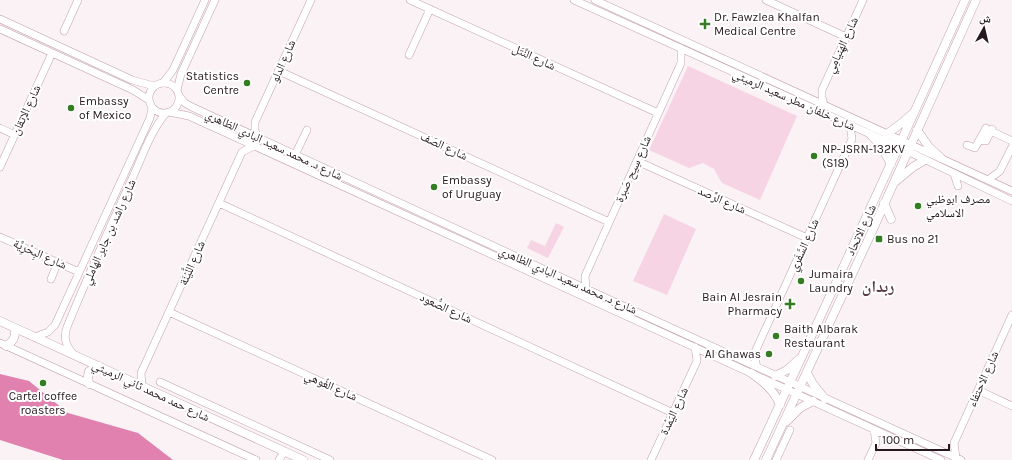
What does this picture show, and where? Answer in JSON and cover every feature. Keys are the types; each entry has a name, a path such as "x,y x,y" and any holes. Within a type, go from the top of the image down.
{"main road":[{"name":"شارع الاتحاد","path":"754,460 965,0"},
{"name":"شارع الاتحاد","path":"767,457 807,373 976,0"},
{"path":"887,134 903,122 916,108"},
{"path":"917,130 929,147 941,158"},
{"path":"868,133 881,146 891,164"},
{"path":"893,184 913,166 925,160"},
{"path":"884,203 891,219"},
{"name":"شارع حمد محمد ثاني الرميثي","path":"0,321 303,460"},
{"path":"3,344 14,340 15,328"},
{"path":"776,376 792,366 801,357"},
{"path":"90,384 88,376 89,371 99,366"},
{"path":"754,370 774,394 780,406"},
{"path":"807,373 813,384 825,399"},
{"path":"780,429 797,411 813,401"},
{"path":"767,457 775,460"}],"street":[{"path":"64,30 78,0"},
{"path":"205,0 172,70 163,82 154,86 149,92 149,100 152,108 156,111 168,112 176,106 179,101 178,93 181,74 215,0"},
{"name":"شارع الدلو","path":"243,131 255,122 311,0"},
{"name":"شارع النَّتَل","path":"410,0 658,113"},
{"name":"شارع خلفان مطر سعيد الرميثي","path":"574,0 868,133 941,158 1012,191"},
{"name":"شارع خلفان مطر سعيد الرميثي","path":"595,0 887,134 900,144"},
{"path":"766,0 846,37"},
{"name":"شارع الهِنيامِي","path":"822,90 863,0"},
{"path":"409,55 430,9"},
{"path":"0,19 132,80 154,86"},
{"path":"0,29 133,90 149,100"},
{"name":"شارع سِيح صَبرة","path":"586,289 585,276 681,62 681,48"},
{"name":"شارع الإتقان","path":"0,167 52,53"},
{"path":"681,62 694,54"},
{"name":"شارع الصَف","path":"279,71 609,222"},
{"path":"163,82 171,84 178,93"},
{"path":"784,96 784,91 788,88"},
{"path":"808,98 816,95 822,90"},
{"path":"822,90 824,105"},
{"name":"شارع د. محمد سعيد البادي الظاهري","path":"178,93 185,103 192,107 586,289 679,335 695,347 754,370 798,391 813,401 941,460"},
{"name":"شارع راشد بن جابر الهاملي","path":"34,337 48,332 55,325 150,118 152,108"},
{"name":"شارع د. محمد سعيد البادي الظاهري","path":"168,112 189,116 304,169 679,335 742,360 754,370 776,376 788,386"},
{"name":"شارع راشد بن جابر الهاملي","path":"73,354 65,339 67,327 139,163 159,122 168,112"},
{"path":"255,122 257,137"},
{"path":"850,125 852,139 861,134 868,133"},
{"path":"0,128 15,135"},
{"path":"967,145 975,148 980,140 986,141 990,129 1012,141"},
{"path":"295,155 307,130"},
{"path":"239,139 242,152 254,146"},
{"name":"شارع السَّفَري","path":"755,352 852,139"},
{"path":"988,180 1000,171 1012,147"},
{"name":"شارع خلفان مطر سعيد الرميثي","path":"909,148 925,160 1012,201"},
{"name":"شارع اللَّيْنَة","path":"142,386 141,373 242,152"},
{"path":"304,169 308,161"},
{"name":"شارع الرَّصد","path":"637,162 807,238"},
{"path":"1000,171 1002,186"},
{"path":"954,174 958,186"},
{"name":"شارع الصُّعود","path":"219,203 673,413"},
{"name":"شارع البِحْرِيَّة","path":"0,237 79,272"},
{"path":"51,279 58,262"},
{"path":"573,283 585,276"},
{"name":"شارع الغُوهي","path":"169,312 492,460"},
{"name":"شارع الاحتفاء","path":"954,443 1012,315"},
{"path":"3,344 256,460"},
{"path":"695,347 697,362"},
{"path":"742,360 755,352"},
{"path":"754,370 755,352"},
{"name":"شارع اليَمْدة","path":"652,460 697,362 708,353"},
{"name":"شارع اللَّيْنَة","path":"130,381 141,373"},
{"path":"160,382 330,460"},
{"path":"978,390 1012,406"},
{"name":"شارع د. محمد سعيد البادي الظاهري","path":"798,391 825,399 958,459"},
{"path":"181,404 186,394"},
{"path":"775,460 790,430"},
{"path":"874,430 876,443"},
{"path":"868,460 876,443 887,435"},
{"path":"940,451 954,443 958,459"},
{"path":"279,460 282,450"}],"shaded area":[{"path":"688,66 797,116 760,200 722,183 714,169 703,163 689,168 649,150"},
{"path":"664,214 696,229 667,295 633,281"},
{"path":"556,223 564,227 548,258 527,248 531,240 545,246"},
{"path":"0,374 29,381 68,413 138,433 173,460 63,460 0,440"}],"place":[{"name":"Dr. Fawzlea Khalfan Medical Centre","path":"705,24"},
{"name":"Statistics Centre","path":"247,83"},
{"name":"Embassy of Mexico","path":"71,108"},
{"name":"NP-JSRN-132KV (S18)","path":"814,156"},
{"name":"Embassy of Uruguay","path":"434,187"},
{"name":"مصرف ابوظبي الاسلامي","path":"918,206"},
{"name":"Bus no 21","path":"879,239"},
{"name":"Jumaira Laundry","path":"801,281"},
{"name":"Bain Al Jesrain Pharmacy","path":"790,304"},
{"name":"Baith Albarak Restaurant","path":"776,336"},
{"name":"Al Ghawas","path":"769,354"},
{"name":"Cartel coffee roasters","path":"43,383"}],"district":[{"name":"ربدان","path":"878,286"}]}
